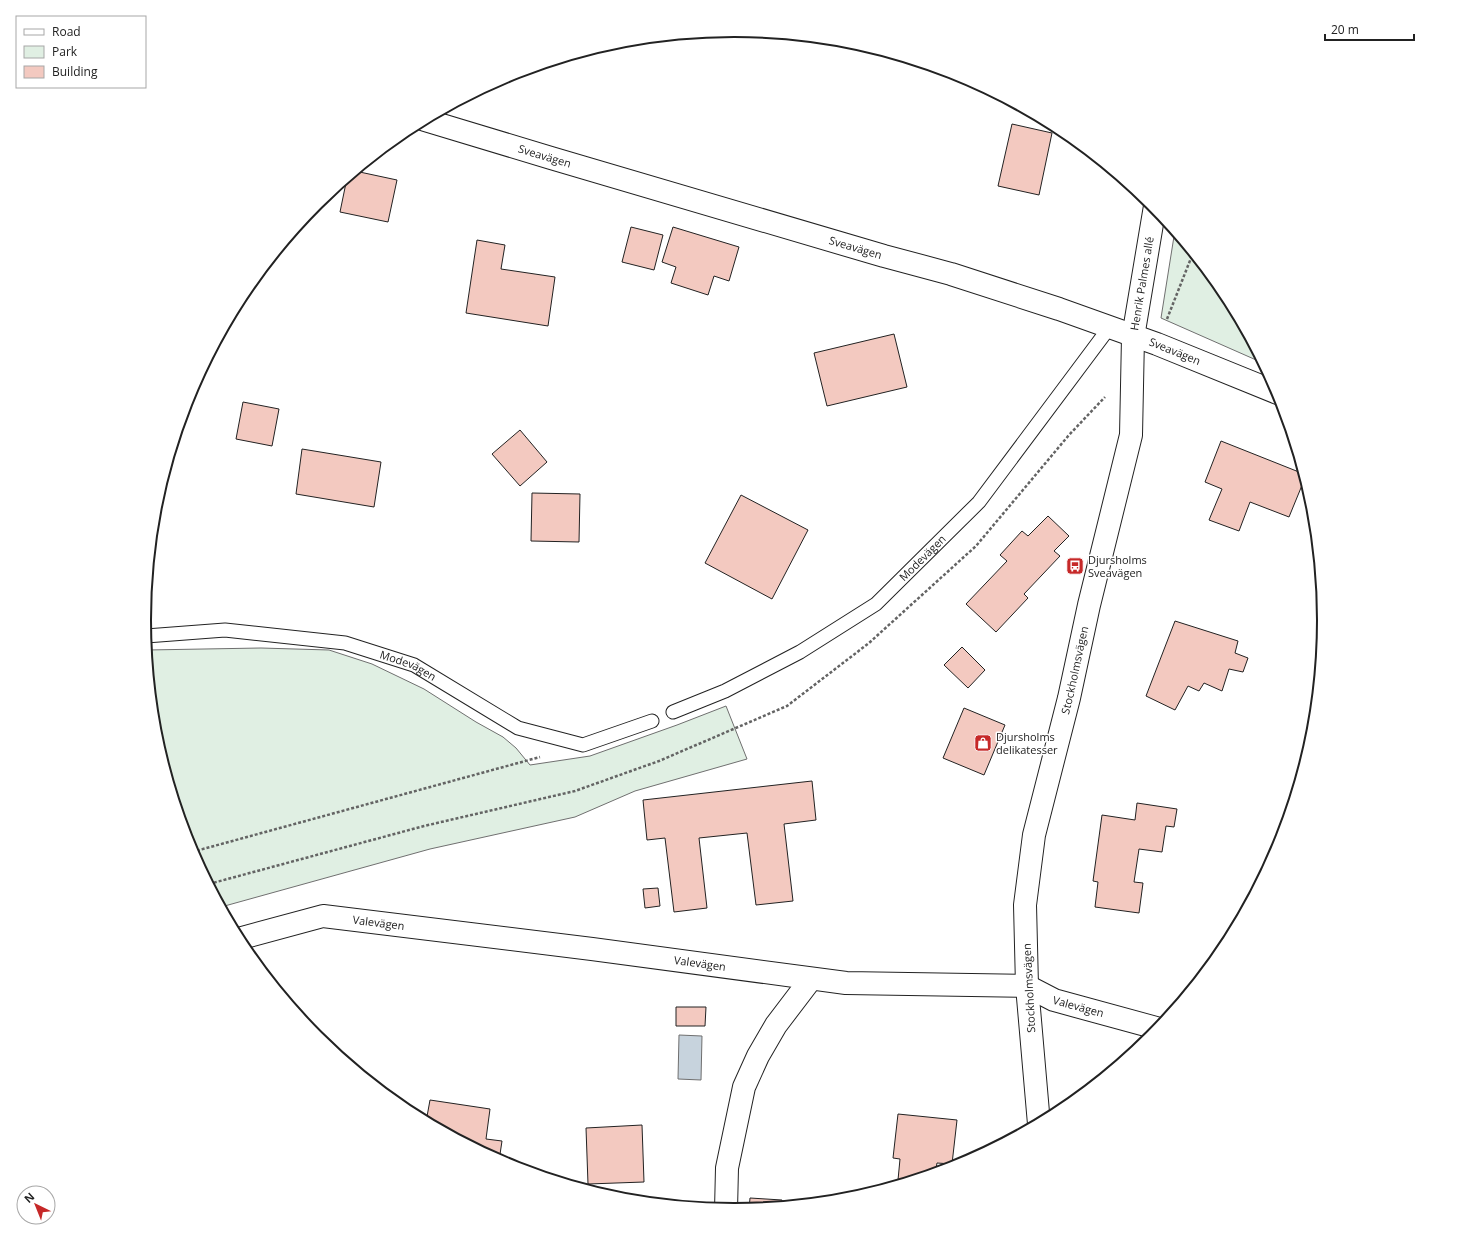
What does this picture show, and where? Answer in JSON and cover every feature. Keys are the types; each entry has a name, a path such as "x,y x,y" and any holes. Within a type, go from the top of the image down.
{"street":[{"name":"Sveavägen","path":"432,122 868,252 951,274 1059,309 1133,337 1157,344 1271,390"},
{"name":"Henrik Palmes allé","path":"1133,337 1153,215"},
{"name":"Stockholmsvägen","path":"1039,1118 1027,986 1025,905 1034,835 1069,698 1089,605 1131,435 1133,337"},
{"name":"Valevägen","path":"244,937 323,916 592,948 846,983 1027,986 1054,1000 1153,1027"},
{"path":"726,1204 727,1168 744,1087 758,1056 776,1025 811,979"}],"lane":[{"name":"Modevägen","path":"673,712 725,691 800,652 876,604 979,502 1109,328"},
{"name":"Modevägen","path":"151,636 225,630 345,643 414,665 518,728 583,745 652,721"}],"path":[{"path":"1157,344 1191,258"},
{"path":"198,850 544,756"}],"green space":[{"path":"1174,237 1220,296 1257,360 1161,318"},
{"path":"261,648 329,650 372,664 424,689 476,722 503,737 516,748 530,765 590,756 726,706 747,759 635,791 575,817 430,849 226,906 195,844 171,772 162,734 156,697 152,650"}],"shaded area":[{"path":"679,1035 702,1036 701,1080 678,1079"}],"building":[{"path":"1012,124 1052,133 1039,195 998,186"},
{"path":"362,172 397,180 388,222 340,212 345,186"},
{"path":"631,227 663,235 654,270 622,262"},
{"path":"673,227 739,247 729,281 714,276 708,295 671,283 676,267 662,262"},
{"path":"477,240 505,245 501,269 555,277 548,326 466,313"},
{"path":"894,334 907,387 827,406 814,353"},
{"path":"243,402 279,409 272,446 236,439"},
{"path":"520,430 547,462 520,486 492,454"},
{"path":"1221,441 1299,472 1302,486 1289,517 1250,502 1239,531 1209,520 1222,489 1205,482"},
{"path":"302,449 381,462 374,507 296,494"},
{"path":"532,493 580,494 579,542 531,541"},
{"path":"741,495 808,530 772,599 705,563"},
{"path":"1048,516 1069,536 1054,551 1060,556 1024,594 1028,598 996,632 966,604 1007,561 1000,555 1022,531 1028,536"},
{"path":"1175,621 1238,641 1235,653 1248,658 1243,672 1229,669 1222,691 1204,683 1199,691 1188,686 1175,710 1146,696"},
{"path":"962,647 985,670 968,688 944,665"},
{"path":"964,708 1005,725 984,775 943,758"},
{"path":"812,781 816,820 784,824 793,901 756,905 747,833 699,838 707,908 674,912 665,838 647,840 643,800"},
{"path":"1137,803 1177,809 1174,827 1166,826 1162,852 1139,849 1134,882 1143,883 1139,913 1095,907 1098,882 1093,881 1102,815 1135,820"},
{"path":"658,888 660,906 645,908 643,889"},
{"path":"676,1007 706,1007 705,1026 676,1026"},
{"path":"430,1100 490,1109 486,1139 502,1141 500,1155 476,1144 427,1116"},
{"path":"898,1114 957,1120 952,1162 948,1164 937,1163 936,1168 899,1180 900,1159 893,1158"},
{"path":"642,1125 644,1182 588,1184 586,1128"},
{"path":"750,1198 782,1200 782,1202 750,1204"}],"place":[{"name":"Djursholms Sveavägen","path":"1075,566"},
{"name":"Djursholms delikatesser","path":"983,743"}]}
